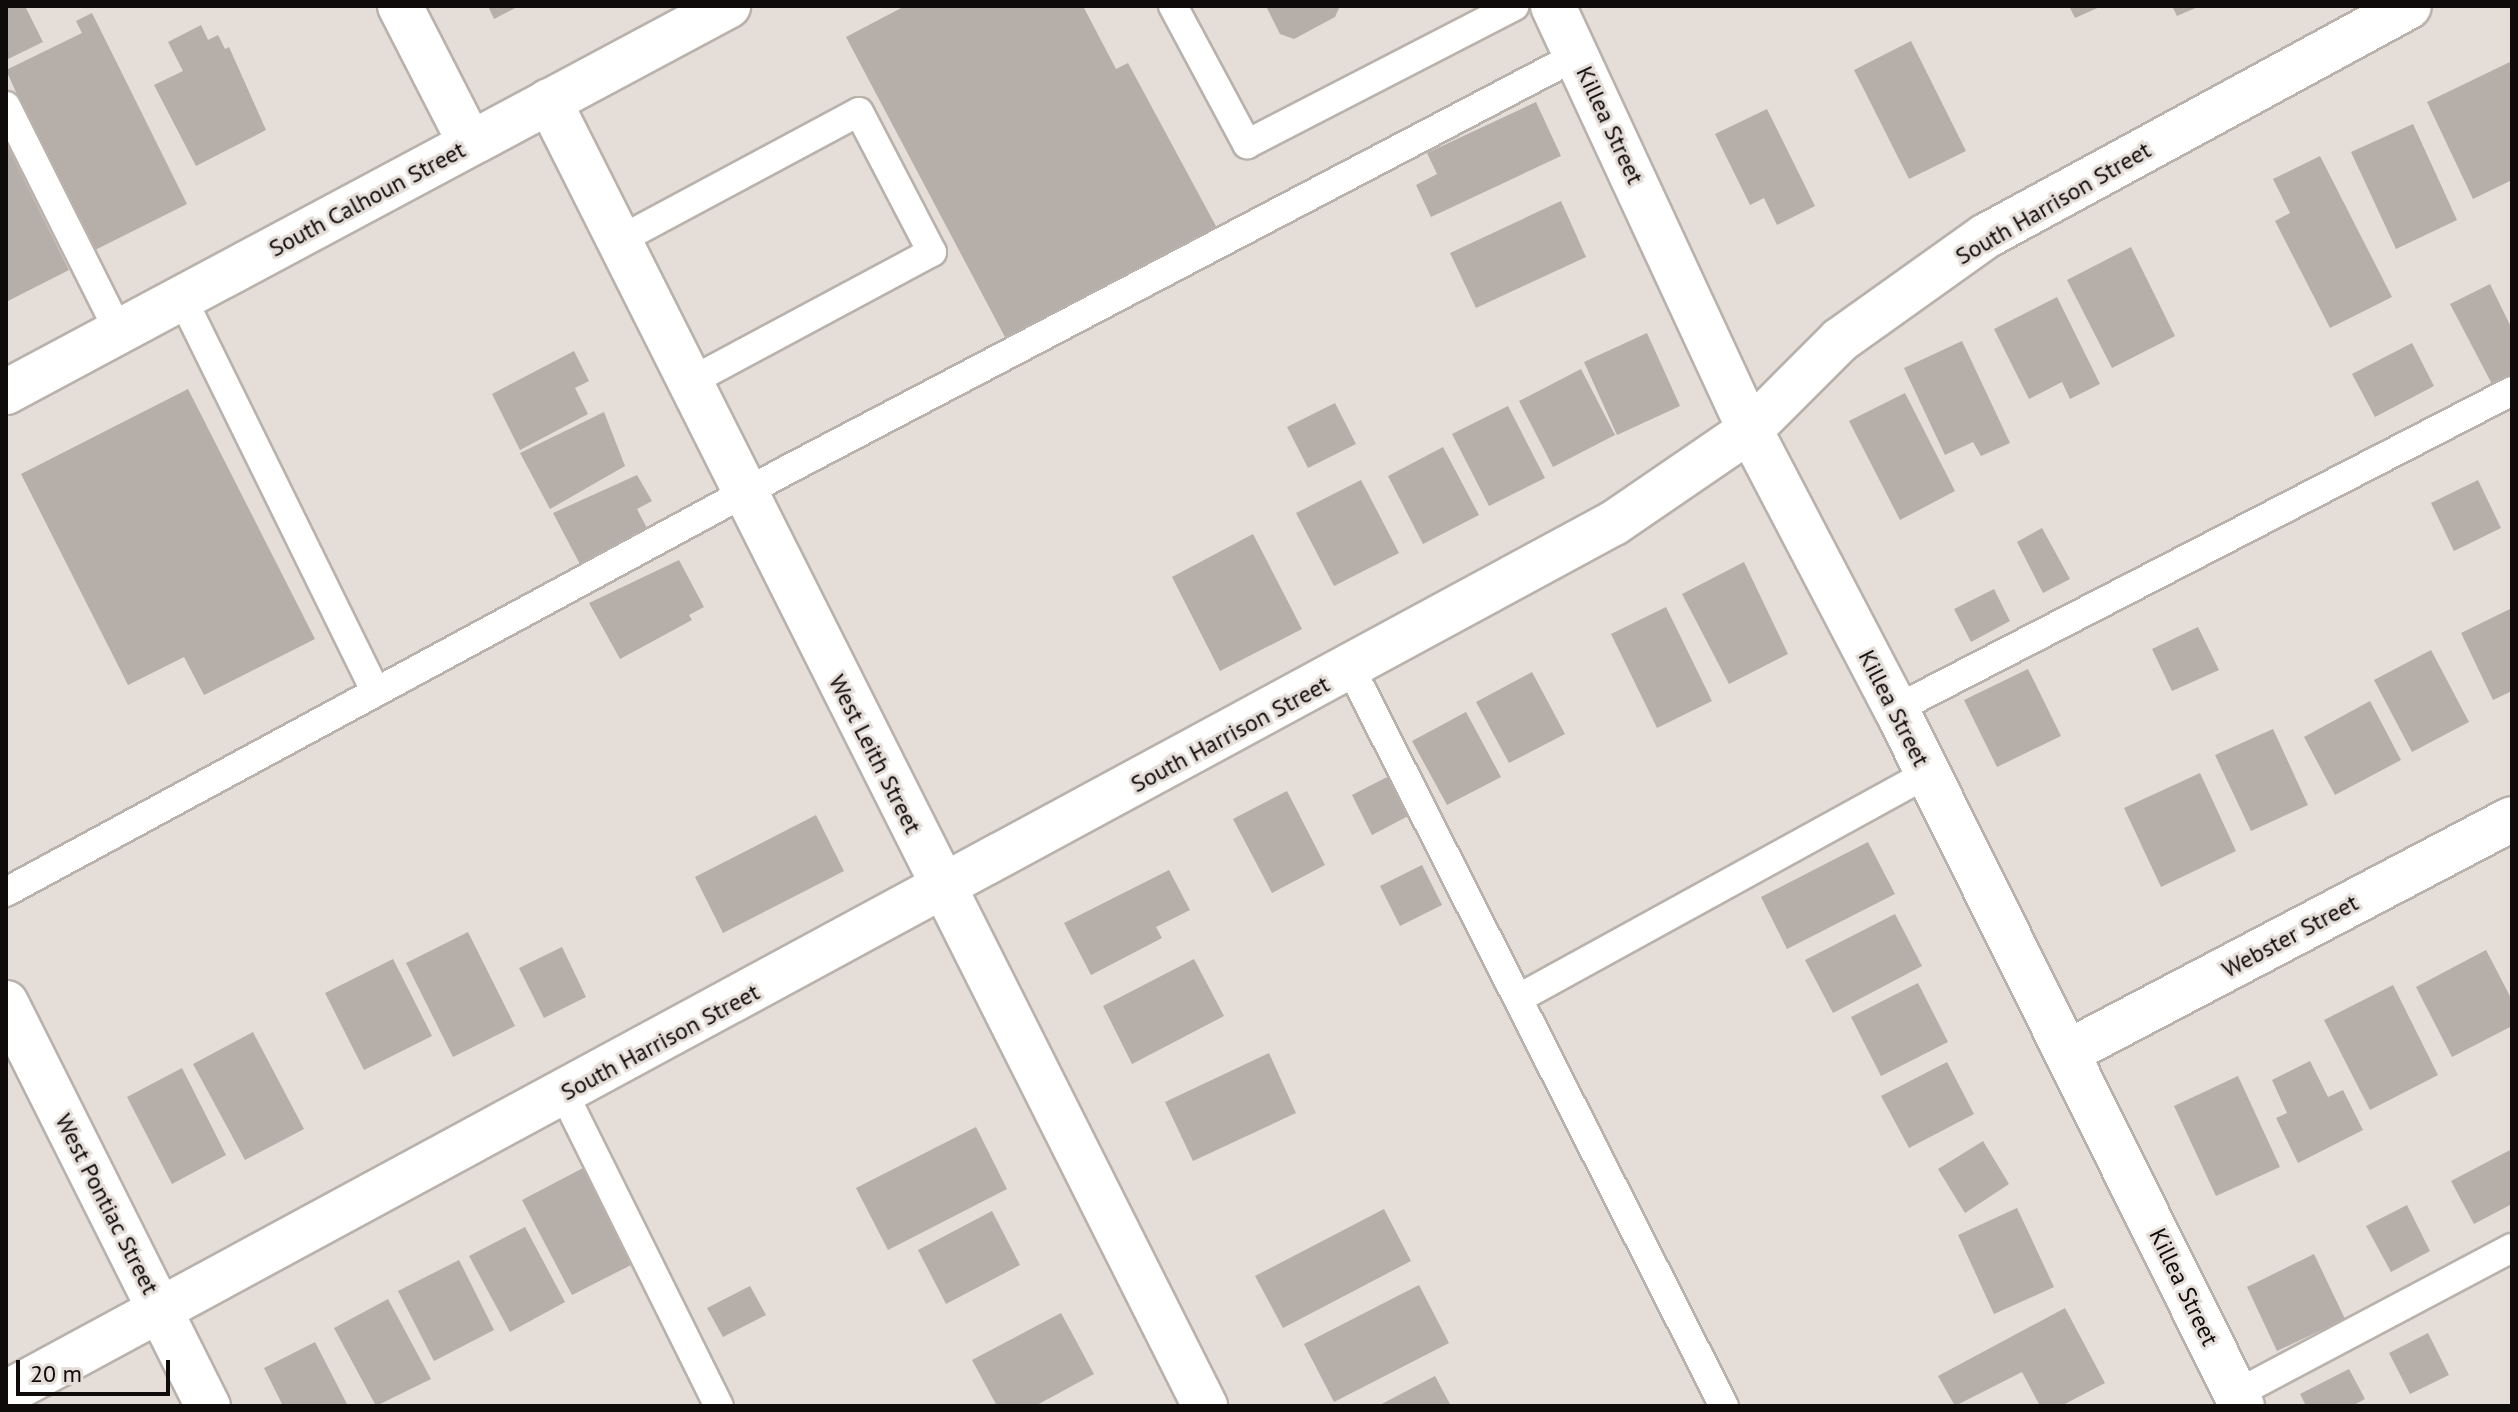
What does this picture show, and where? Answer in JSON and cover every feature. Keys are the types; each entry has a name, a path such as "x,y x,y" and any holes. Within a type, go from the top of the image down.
{"street":[{"path":"400,6 470,143"},
{"name":"South Calhoun Street","path":"6,392 728,6"},
{"name":"South Harrison Street","path":"6,1393 162,1314 1614,523 1750,430 1840,340 1986,236 2409,6"},
{"name":"Killea Street","path":"1561,9 1578,55 1750,430 1896,709 2239,1400"},
{"name":"West Leith Street","path":"549,101 742,494 1205,1406"},
{"name":"Webster Street","path":"2068,1052 2512,819"},
{"name":"West Pontiac Street","path":"6,1003 208,1406"}],"lane":[{"path":"1173,6 1247,144 1514,6"},
{"path":"6,892 742,494 1578,55"},
{"path":"6,106 119,332"},
{"path":"618,241 859,112 932,252 688,383"},
{"path":"182,298 376,692"},
{"path":"1896,709 2512,391"},
{"path":"1351,669 1521,997 1724,1406"},
{"path":"1521,997 1927,774"},
{"path":"564,1094 719,1406"},
{"path":"2239,1400 2512,1248"}],"building":[{"path":"6,6 25,6 43,42 6,60"},
{"path":"488,6 519,6 494,19"},
{"path":"905,6 1083,6 1116,69 1128,63 1217,228 1006,339 846,37"},
{"path":"1266,6 1340,6 1335,17 1294,39 1280,34"},
{"path":"2069,6 2102,6 2075,18"},
{"path":"2172,6 2200,6 2177,16"},
{"path":"92,13 187,204 89,253 6,70 82,33 76,21"},
{"path":"201,25 208,40 218,35 225,49 229,47 266,130 196,166 154,85 183,71 168,42"},
{"path":"1911,41 1966,151 1909,179 1854,70"},
{"path":"2512,61 2512,180 2473,199 2427,102"},
{"path":"1536,102 1561,156 1431,217 1416,185 1437,174 1427,153"},
{"path":"1767,109 1815,206 1777,225 1764,198 1750,205 1715,134"},
{"path":"2413,124 2457,220 2396,249 2351,152"},
{"path":"6,143 69,270 6,302"},
{"path":"2320,156 2392,297 2330,328 2275,221 2290,213 2273,179"},
{"path":"1561,201 1586,257 1476,308 1450,253"},
{"path":"2131,247 2175,336 2112,368 2067,280"},
{"path":"2490,284 2512,329 2512,376 2493,386 2450,304"},
{"path":"2057,297 2100,384 2070,399 2062,382 2029,399 1994,329"},
{"path":"1647,333 1680,406 1617,435 1584,362"},
{"path":"1962,341 2010,443 1981,456 1973,442 1945,455 1904,368"},
{"path":"2412,343 2434,386 2375,417 2352,374"},
{"path":"574,351 589,381 575,388 588,414 520,450 492,394"},
{"path":"1581,369 1615,435 1553,467 1519,401"},
{"path":"188,389 315,639 204,695 184,657 128,685 21,474"},
{"path":"1905,393 1955,491 1900,520 1849,421"},
{"path":"1335,403 1356,444 1308,468 1287,427"},
{"path":"1508,406 1545,478 1489,506 1452,434"},
{"path":"604,412 625,466 550,509 520,453"},
{"path":"1443,447 1479,515 1423,544 1388,476"},
{"path":"637,475 652,501 637,509 649,532 582,568 553,513"},
{"path":"1361,480 1399,553 1334,586 1296,513"},
{"path":"2478,480 2501,528 2454,551 2431,503"},
{"path":"2042,528 2070,579 2043,593 2017,542"},
{"path":"1253,534 1302,629 1220,671 1172,577"},
{"path":"679,560 704,607 689,615 692,620 620,659 589,603"},
{"path":"1744,562 1788,654 1729,684 1682,594"},
{"path":"1994,589 2010,621 1971,642 1954,609"},
{"path":"1666,607 1712,701 1657,728 1611,634"},
{"path":"2512,608 2512,691 2493,700 2461,633"},
{"path":"2198,627 2219,670 2172,691 2152,649"},
{"path":"2431,650 2469,722 2412,752 2374,680"},
{"path":"2028,669 2061,736 1997,767 1964,700"},
{"path":"1532,672 1565,734 1509,763 1476,702"},
{"path":"2370,701 2401,760 2335,795 2304,737"},
{"path":"1466,712 1501,777 1447,805 1412,741"},
{"path":"2273,729 2308,805 2251,831 2215,755"},
{"path":"2200,773 2236,851 2161,887 2124,808"},
{"path":"1393,774 1414,813 1372,835 1352,795"},
{"path":"1287,791 1325,865 1272,893 1233,819"},
{"path":"816,815 844,871 723,933 695,877"},
{"path":"1868,842 1895,894 1787,949 1761,897"},
{"path":"1422,865 1442,905 1400,926 1380,886"},
{"path":"1169,870 1190,910 1156,927 1162,938 1091,975 1064,923"},
{"path":"1895,914 1922,966 1833,1013 1805,960"},
{"path":"468,932 515,1026 453,1057 406,963"},
{"path":"562,947 586,997 544,1018 519,968"},
{"path":"2486,950 2512,1000 2512,1026 2452,1057 2416,987"},
{"path":"393,959 432,1036 364,1070 325,993"},
{"path":"1194,959 1224,1016 1132,1064 1103,1006"},
{"path":"1918,983 1948,1042 1881,1076 1851,1017"},
{"path":"2393,985 2438,1075 2370,1110 2324,1020"},
{"path":"253,1032 304,1129 245,1160 193,1064"},
{"path":"1269,1053 1296,1113 1193,1161 1165,1102"},
{"path":"2310,1061 2328,1097 2343,1090 2363,1130 2298,1163 2276,1118 2287,1113 2272,1080"},
{"path":"1947,1062 1974,1114 1909,1148 1881,1096"},
{"path":"182,1068 226,1155 172,1184 127,1097"},
{"path":"2238,1076 2280,1167 2216,1196 2174,1106"},
{"path":"976,1127 1007,1189 888,1250 856,1188"},
{"path":"1983,1141 2009,1184 1965,1213 1938,1169"},
{"path":"2512,1149 2512,1204 2474,1224 2451,1181"},
{"path":"585,1167 635,1263 572,1295 522,1200"},
{"path":"2407,1205 2430,1251 2391,1272 2366,1226"},
{"path":"2017,1208 2054,1287 1994,1314 1958,1235"},
{"path":"1384,1209 1411,1261 1283,1328 1255,1276"},
{"path":"992,1211 1020,1265 946,1304 918,1250"},
{"path":"525,1227 565,1302 510,1332 469,1256"},
{"path":"2314,1254 2345,1319 2277,1351 2247,1287"},
{"path":"459,1260 494,1330 434,1361 398,1291"},
{"path":"1419,1285 1449,1343 1334,1402 1304,1344"},
{"path":"750,1286 766,1315 723,1337 707,1308"},
{"path":"388,1299 431,1379 376,1406 334,1328"},
{"path":"2065,1308 2105,1383 2061,1406 2040,1406 2022,1372 1955,1406 1938,1376"},
{"path":"1061,1313 1094,1374 1035,1406 997,1406 972,1360"},
{"path":"2428,1333 2449,1375 2410,1394 2389,1353"},
{"path":"315,1342 348,1406 283,1406 264,1368"},
{"path":"2349,1369 2365,1399 2352,1406 2306,1406 2300,1394"},
{"path":"1435,1376 1451,1406 1378,1406"}]}
